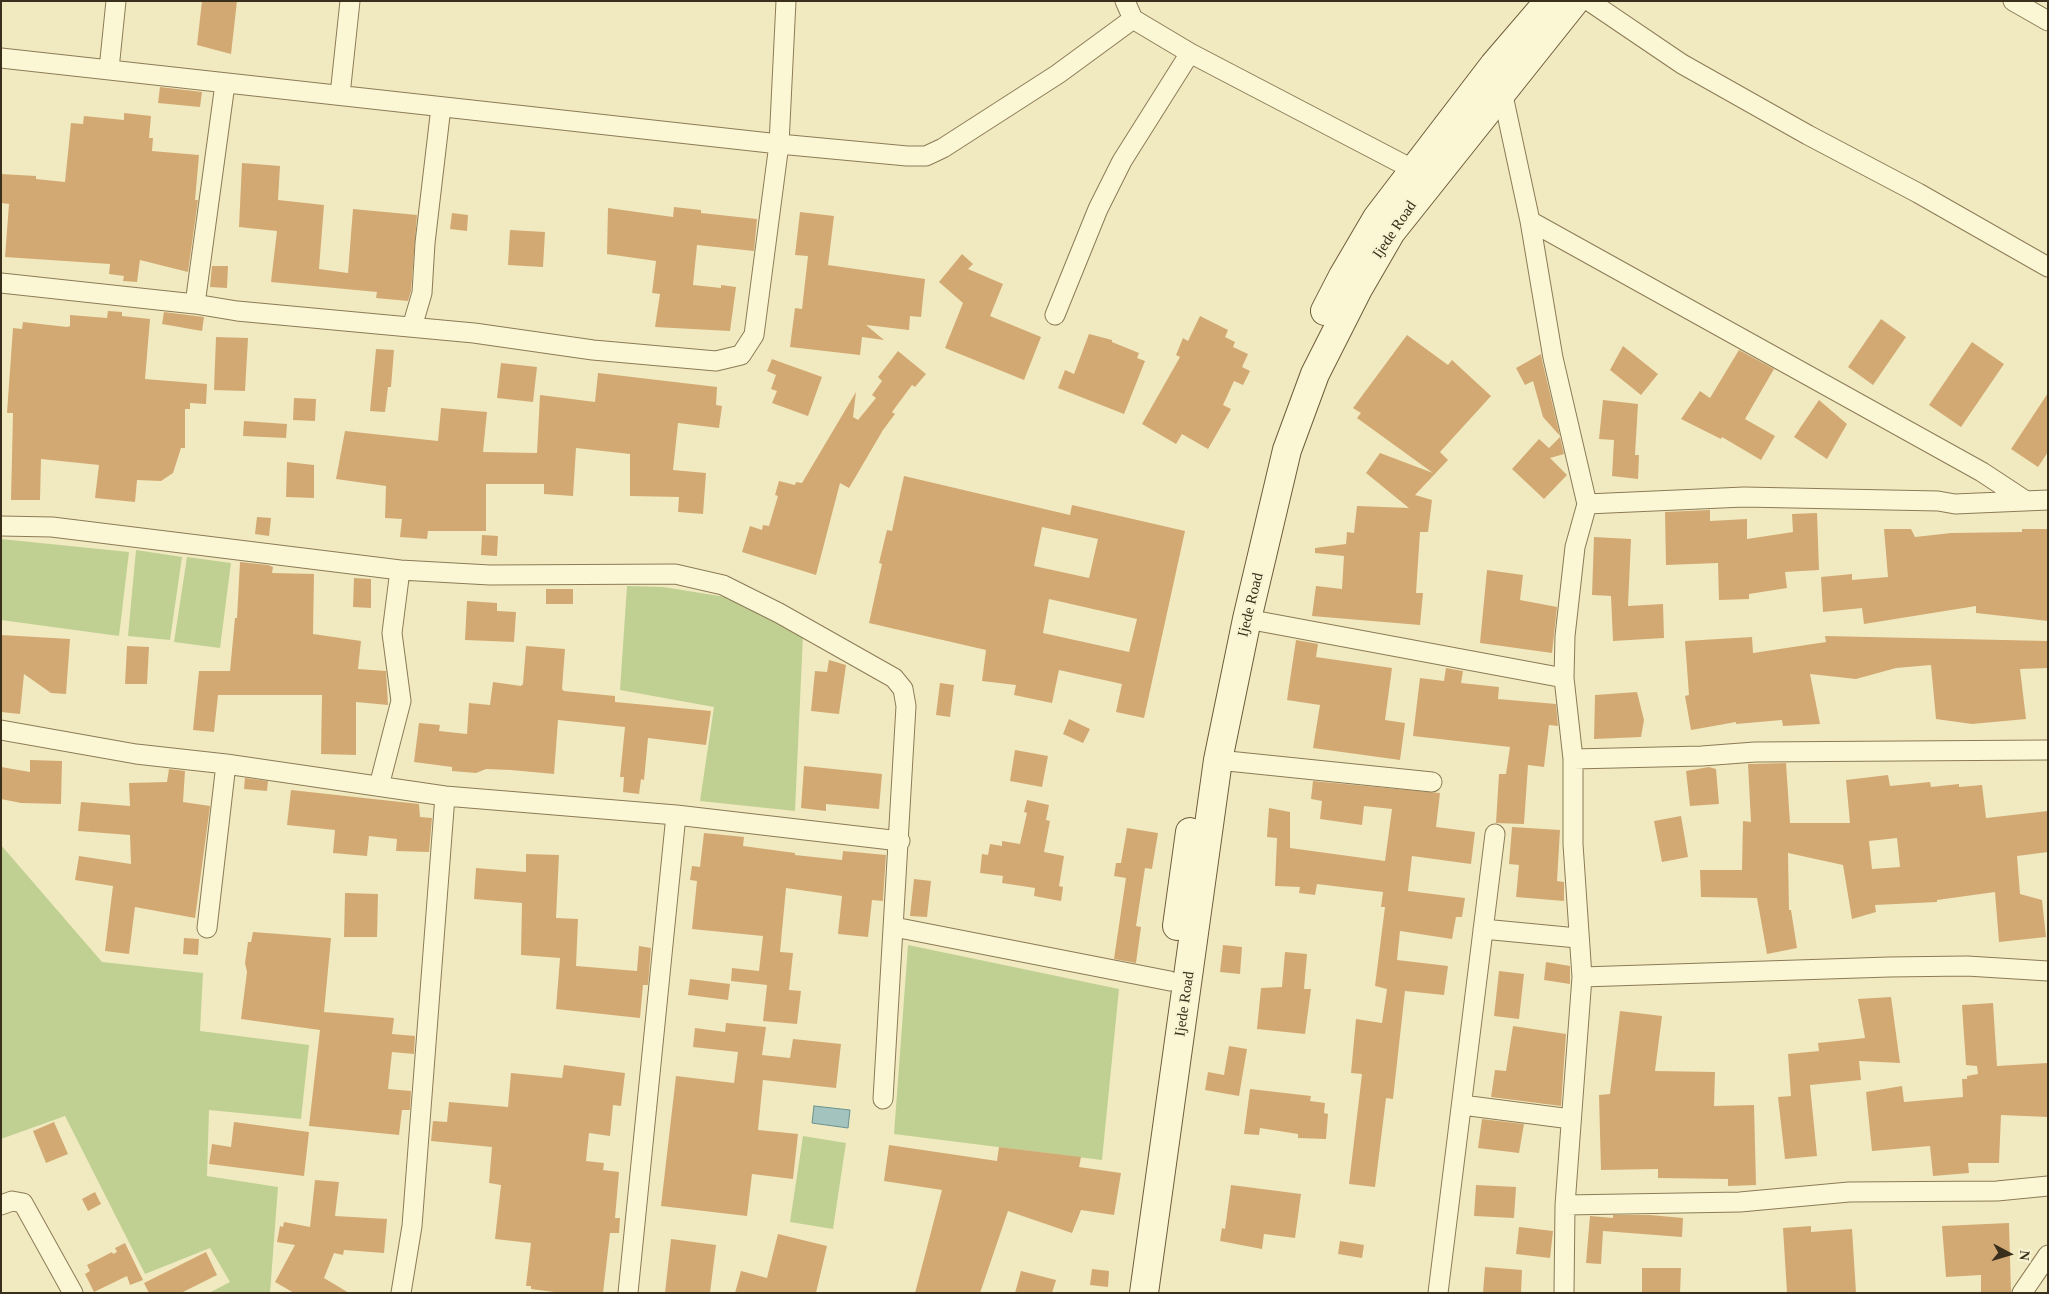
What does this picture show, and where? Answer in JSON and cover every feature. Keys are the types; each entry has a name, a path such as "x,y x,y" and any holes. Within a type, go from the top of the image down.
{"main road":[{"name":"Ijede Road","path":"1144,1293 1192,881 1202,750 1219,662 1272,440 1300,362 1343,276 1377,218 1494,65 1549,1"},
{"name":"Ijede Road","path":"1127,1293 1170,981 1247,619 1288,450 1315,374 1358,289 1391,232 1502,90 1575,1"}],"street":[{"path":"109,69 116,1"},
{"path":"340,95 350,1"},
{"path":"1,283 195,304 237,311 474,333 593,350 716,361 741,355 754,335 779,144 786,1"},
{"path":"1125,1 1133,19 1190,53 1414,170"},
{"path":"1589,1 1682,64 2048,266"},
{"path":"2013,1 2048,21"},
{"path":"1,58 779,144 907,156 926,156 943,148 1058,74 1133,19"},
{"path":"1055,315 1098,209 1122,161 1190,53"},
{"path":"195,304 225,84"},
{"path":"1502,90 1530,221 1553,358 1587,504 1575,547 1565,636 1564,678 1573,759 1572,844 1582,977 1565,1204 1564,1293"},
{"path":"412,327 422,293 425,243 441,107"},
{"path":"1530,221 1982,472 2026,501"},
{"path":"1587,504 1744,497 1938,501 1954,504 2048,500"},
{"path":"1,526 52,527 400,570 490,575 631,576 675,574 723,585 779,613 894,678 903,689 906,706 900,841 882,1099"},
{"path":"379,786 401,701 392,633 400,570"},
{"path":"1247,619 1564,678"},
{"path":"1,730 136,754 226,764 444,796 676,815 900,841"},
{"path":"1573,759 1702,756 1755,752 2048,750"},
{"path":"1218,760 1432,782"},
{"path":"207,928 226,764"},
{"path":"401,1293 412,1226 444,796"},
{"path":"628,1293 676,815"},
{"path":"1438,1293 1495,834"},
{"path":"894,927 1170,981"},
{"path":"1483,930 1578,938"},
{"path":"1582,977 1889,967 1967,966 2048,971"},
{"path":"1462,1105 1571,1119"},
{"path":"1565,1204 1740,1202 1849,1192 1997,1191 2048,1186"},
{"path":"1,1204 12,1201 23,1203 74,1293"},
{"path":"2022,1293 2048,1255"}],"green space":[{"path":"1,539 129,552 119,636 1,620"},
{"path":"136,550 182,557 170,640 128,636"},
{"path":"187,557 231,563 220,648 174,642"},
{"path":"627,586 663,587 732,598 803,635 795,811 700,801 714,707 620,690"},
{"path":"1,845 102,962 203,973 200,1031 309,1045 301,1119 209,1110 207,1176 278,1187 270,1293 209,1293 230,1282 210,1248 145,1274 65,1116 1,1139"},
{"path":"908,945 1119,989 1102,1160 894,1134"},
{"path":"803,1136 846,1143 833,1229 790,1222"}],"water":[{"path":"814,1106 850,1110 848,1128 812,1123"}],"building":[{"path":"202,1 237,1 231,54 197,45"},
{"path":"160,87 202,92 200,107 158,103"},
{"path":"124,113 151,116 149,138 153,138 152,151 199,155 195,200 198,200 188,272 140,260 137,282 123,281 124,276 109,274 110,264 5,257 9,204 1,203 1,174 36,176 36,179 65,182 71,123 83,124 84,116 124,120"},
{"path":"242,163 280,166 278,200 324,205 319,269 348,273 353,209 417,215 411,291 408,301 376,298 377,292 271,282 277,231 239,227"},
{"path":"674,207 701,210 701,213 757,219 754,251 697,245 693,285 721,288 721,285 736,287 730,331 655,327 660,294 652,293 656,261 607,254 608,208 673,217"},
{"path":"800,212 834,216 828,265 925,279 921,317 910,316 909,330 866,325 884,340 862,337 860,355 790,347 795,308 802,309 808,256 795,255"},
{"path":"452,213 468,215 467,231 450,229"},
{"path":"510,230 545,232 543,267 508,265"},
{"path":"962,254 973,264 968,269 1003,284 990,316 1041,337 1024,380 945,348 963,303 939,282"},
{"path":"212,266 228,266 227,288 210,287"},
{"path":"108,311 122,312 122,316 150,319 145,379 207,384 206,404 190,403 190,409 185,409 185,448 181,448 173,473 161,481 137,480 135,502 95,498 99,465 41,459 40,500 11,500 13,413 7,413 13,328 22,329 23,322 67,327 70,326 70,315 107,318"},
{"path":"164,312 204,317 202,331 162,324"},
{"path":"1200,316 1228,330 1225,337 1235,342 1233,347 1248,354 1242,367 1250,371 1243,385 1234,381 1223,405 1231,409 1208,449 1182,434 1176,444 1142,424 1180,357 1176,355 1183,338 1188,341"},
{"path":"1881,319 1906,337 1873,385 1848,367"},
{"path":"1089,334 1112,340 1112,342 1139,353 1137,358 1145,361 1124,414 1058,388 1065,370 1074,374"},
{"path":"1407,335 1448,365 1452,360 1491,396 1440,452 1448,460 1415,495 1432,500 1428,532 1420,532 1416,593 1423,593 1420,625 1312,616 1316,586 1342,589 1344,556 1315,553 1315,548 1346,544 1347,532 1354,533 1357,506 1409,508 1366,473 1380,453 1433,473 1357,418 1361,413 1353,408"},
{"path":"216,337 248,338 245,391 214,390"},
{"path":"1972,342 2004,364 1961,427 1929,405"},
{"path":"1623,346 1658,374 1641,395 1610,370"},
{"path":"376,349 394,350 391,387 388,387 385,412 370,411"},
{"path":"1739,350 1774,369 1745,419 1775,436 1761,460 1722,437 1721,439 1681,419 1700,391 1710,398"},
{"path":"898,351 926,374 915,387 912,385 892,412 895,414 883,430 849,488 840,483 816,575 742,552 750,526 762,530 763,525 769,526 778,496 775,495 779,481 795,485 796,482 802,483 856,392 853,417 858,420 876,398 872,395 882,381 878,377"},
{"path":"1541,354 1560,436 1543,417 1533,381 1525,385 1516,368"},
{"path":"772,359 822,377 808,416 772,403 777,391 771,389 776,375 767,371"},
{"path":"501,363 537,367 533,402 497,398"},
{"path":"598,373 717,387 716,405 722,406 719,428 678,423 673,470 706,473 703,514 678,512 679,497 630,496 630,454 576,448 573,496 544,494 544,484 486,484 486,531 428,531 427,539 400,537 402,519 385,518 386,486 336,479 345,431 438,441 441,408 487,412 483,452 537,453 540,395 595,402"},
{"path":"2048,393 2048,452 2038,467 2011,449"},
{"path":"294,398 316,399 315,421 293,420"},
{"path":"1603,400 1638,404 1635,455 1639,455 1638,479 1612,476 1614,440 1599,439"},
{"path":"1819,400 1847,424 1827,459 1794,437"},
{"path":"244,421 287,424 286,438 243,436"},
{"path":"1560,437 1564,454 1550,458 1567,475 1544,499 1512,469 1539,439 1549,448"},
{"path":"287,462 314,465 314,498 286,497"},
{"path":"904,476 1070,515 1072,505 1185,531 1144,718 1116,712 1122,684 1059,670 1052,703 1014,695 1016,685 982,681 986,650 869,623 882,564 879,563 887,530 892,531","holes":["1042,527 1098,539 1089,578 1034,566","1049,599 1137,619 1129,652 1043,633"]},
{"path":"1710,510 1710,521 1747,519 1747,539 1793,532 1792,514 1817,513 1819,570 1785,572 1787,588 1749,594 1749,599 1719,600 1718,563 1666,565 1665,512"},
{"path":"257,517 271,518 269,536 255,534"},
{"path":"1884,529 1911,529 1915,537 1951,533 2022,532 2022,529 2048,529 2048,621 1976,613 1976,606 1864,624 1862,608 1823,612 1821,577 1852,574 1852,580 1888,577"},
{"path":"482,535 498,536 497,556 481,555"},
{"path":"1594,537 1631,539 1628,606 1663,604 1664,638 1613,641 1611,596 1592,595"},
{"path":"240,562 268,565 273,567 272,573 314,574 313,634 361,641 358,669 386,671 388,705 356,702 356,755 321,754 322,695 218,695 214,732 193,730 199,671 230,671 235,618 237,618"},
{"path":"1487,570 1523,575 1520,600 1557,607 1552,653 1480,643"},
{"path":"354,578 371,579 371,608 353,607"},
{"path":"546,589 573,589 573,604 546,604"},
{"path":"467,601 497,603 497,611 516,612 514,642 465,640"},
{"path":"1,635 70,639 66,694 51,693 24,674 20,714 1,712"},
{"path":"1825,636 2048,641 2048,668 2020,669 2026,719 1972,724 1936,719 1931,665 1896,668 1856,679 1810,674 1820,724 1783,726 1782,720 1736,724 1736,722 1691,730 1685,696 1689,695 1685,641 1752,637 1753,653 1826,642"},
{"path":"1296,640 1318,644 1316,657 1392,668 1385,720 1405,723 1400,760 1313,748 1320,705 1287,700"},
{"path":"127,646 149,647 147,684 125,684"},
{"path":"526,646 565,649 562,689 564,691 615,696 615,702 711,711 706,745 648,738 644,780 641,779 639,794 623,792 624,777 620,777 625,727 558,720 554,774 486,769 476,773 452,771 452,767 414,762 419,723 440,725 439,731 467,734 469,703 490,705 493,682 521,686 523,684"},
{"path":"829,660 846,665 839,714 811,711 815,671 827,672"},
{"path":"1446,668 1463,671 1461,683 1499,687 1498,699 1556,704 1558,726 1549,725 1544,767 1528,765 1524,824 1496,823 1499,774 1506,774 1510,747 1413,736 1420,678 1444,681"},
{"path":"940,683 954,685 950,717 936,715"},
{"path":"1637,692 1644,720 1641,737 1594,739 1595,695"},
{"path":"1069,719 1090,729 1083,743 1063,734"},
{"path":"1015,750 1048,756 1042,787 1010,781"},
{"path":"30,760 62,761 61,804 21,803 1,799 1,767 30,772"},
{"path":"1786,763 1790,823 1850,823 1846,780 1888,775 1890,786 1930,782 1931,787 1959,784 1959,787 1982,785 1986,818 2048,811 2048,852 2017,856 2020,894 2042,900 2046,937 1999,942 1995,892 1937,900 1937,902 1875,905 1876,912 1852,919 1843,865 1788,853 1789,910 1791,910 1797,948 1767,954 1757,898 1701,897 1700,870 1742,870 1743,821 1751,822 1748,764","holes":["1897,838 1900,867 1872,869 1869,841"]},
{"path":"804,766 882,774 879,809 826,804 826,811 801,808"},
{"path":"1709,767 1716,769 1719,804 1690,806 1686,771"},
{"path":"169,769 185,771 183,802 210,806 195,918 135,907 129,954 105,951 113,886 75,880 79,856 131,864 130,835 78,831 81,802 130,806 129,783 167,782"},
{"path":"245,778 268,781 267,791 244,789"},
{"path":"1313,781 1440,793 1436,827 1475,832 1471,864 1412,856 1408,891 1465,898 1462,917 1456,917 1452,939 1400,931 1397,960 1448,966 1444,995 1405,991 1393,1099 1386,1098 1375,1187 1349,1184 1362,1074 1351,1073 1356,1019 1382,1023 1387,989 1375,986 1385,907 1381,907 1383,892 1317,884 1315,895 1299,893 1300,887 1275,886 1277,838 1267,837 1269,808 1290,812 1290,848 1385,861 1392,809 1364,806 1362,825 1320,819 1322,801 1311,799"},
{"path":"291,790 419,804 420,817 432,818 429,852 396,851 397,839 369,836 367,856 333,853 335,830 287,825"},
{"path":"1027,800 1049,805 1046,820 1050,821 1044,852 1064,856 1059,886 1063,887 1061,901 1034,896 1035,888 1002,883 1003,876 980,873 982,854 988,855 990,844 1002,846 1002,841 1020,844 1027,813 1024,812"},
{"path":"1681,816 1688,857 1662,862 1654,821"},
{"path":"1512,827 1560,830 1557,881 1564,882 1564,901 1516,897 1519,865 1509,864"},
{"path":"1127,828 1158,833 1152,869 1145,868 1136,926 1141,927 1136,963 1114,959 1126,878 1114,876 1116,863 1121,863"},
{"path":"704,833 744,837 743,846 795,853 795,855 842,860 843,851 886,855 883,901 872,900 868,937 838,934 842,896 786,888 780,952 793,953 789,990 801,991 797,1024 763,1021 767,985 731,981 732,968 759,971 763,936 692,929 697,881 690,880 692,866 700,867"},
{"path":"526,854 559,855 556,918 578,919 576,966 637,971 639,946 651,948 648,985 643,985 640,1018 556,1009 560,958 521,955 522,903 474,899 476,868 526,872"},
{"path":"914,879 931,881 927,917 910,916"},
{"path":"345,893 378,894 377,937 344,937"},
{"path":"253,932 331,938 324,1012 394,1018 392,1034 415,1036 414,1054 392,1052 388,1089 411,1091 410,1110 402,1110 399,1135 309,1126 320,1030 241,1019 247,972 245,963 248,942 251,942"},
{"path":"184,938 199,939 198,955 183,954"},
{"path":"1223,945 1242,947 1240,974 1220,972"},
{"path":"1285,952 1307,954 1304,989 1311,989 1305,1034 1257,1029 1261,988 1282,987"},
{"path":"1546,962 1570,966 1570,984 1544,980"},
{"path":"1499,971 1524,974 1519,1019 1494,1016"},
{"path":"690,979 730,984 728,1000 688,995"},
{"path":"1891,997 1900,1063 1859,1061 1861,1080 1810,1085 1817,1156 1785,1159 1778,1097 1791,1096 1788,1054 1819,1051 1818,1043 1865,1038 1858,999"},
{"path":"1993,1003 1997,1066 2048,1063 2048,1117 2001,1115 1999,1163 1968,1163 1969,1173 1933,1176 1930,1146 1872,1151 1866,1092 1902,1086 1904,1102 1963,1097 1962,1079 1978,1074 1977,1066 1966,1065 1962,1005"},
{"path":"1620,1011 1662,1016 1655,1071 1715,1072 1714,1106 1754,1105 1756,1185 1728,1186 1728,1179 1658,1178 1658,1169 1601,1170 1599,1095 1610,1094"},
{"path":"726,1023 766,1027 762,1055 790,1058 793,1039 841,1044 836,1088 763,1080 758,1130 798,1134 793,1179 752,1174 747,1216 661,1206 676,1076 734,1083 738,1052 693,1047 695,1028 725,1032"},
{"path":"1513,1026 1566,1034 1561,1106 1491,1097 1495,1070 1506,1071"},
{"path":"1229,1046 1247,1049 1239,1096 1205,1090 1208,1072 1224,1075"},
{"path":"564,1065 625,1073 621,1106 613,1105 610,1136 589,1133 586,1161 604,1163 603,1170 619,1172 615,1218 620,1218 619,1233 610,1233 603,1293 562,1293 531,1289 531,1286 526,1286 531,1243 495,1239 501,1185 489,1183 492,1147 431,1141 433,1121 447,1122 449,1102 508,1107 511,1073 562,1078"},
{"path":"1250,1089 1311,1096 1310,1101 1325,1103 1324,1113 1328,1114 1326,1139 1298,1138 1298,1134 1260,1128 1259,1135 1244,1134"},
{"path":"1482,1119 1524,1124 1519,1153 1478,1148"},
{"path":"54,1122 68,1154 46,1163 33,1131"},
{"path":"234,1122 309,1132 304,1176 209,1164 212,1144 231,1147"},
{"path":"889,1145 997,1161 999,1147 1081,1157 1079,1167 1121,1173 1114,1215 1081,1210 1072,1233 1008,1211 980,1293 915,1293 942,1190 884,1181"},
{"path":"315,1180 339,1182 335,1216 387,1219 384,1253 344,1250 343,1255 334,1253 324,1278 349,1293 294,1293 275,1282 295,1245 277,1242 280,1226 283,1227 284,1222 310,1227"},
{"path":"1231,1185 1301,1194 1295,1238 1264,1234 1262,1249 1220,1241 1222,1228 1225,1229"},
{"path":"1476,1185 1516,1187 1514,1218 1474,1216"},
{"path":"95,1192 101,1204 88,1211 82,1199"},
{"path":"1613,1215 1650,1215 1683,1218 1682,1237 1603,1231 1601,1264 1586,1263 1590,1216 1613,1218"},
{"path":"2009,1223 2011,1293 1981,1293 1981,1275 1946,1277 1942,1226"},
{"path":"1811,1226 1811,1232 1852,1229 1856,1293 1787,1293 1783,1228"},
{"path":"1519,1227 1553,1231 1550,1258 1516,1254"},
{"path":"778,1234 827,1246 816,1293 735,1293 741,1271 767,1278"},
{"path":"671,1239 716,1245 710,1293 665,1293"},
{"path":"1340,1241 1364,1245 1362,1258 1338,1254"},
{"path":"125,1243 143,1280 130,1285 127,1276 94,1292 85,1274 90,1271 87,1265 112,1252 113,1254 117,1252 115,1248"},
{"path":"206,1252 217,1275 181,1293 149,1293 144,1283"},
{"path":"1485,1267 1522,1270 1521,1293 1483,1293"},
{"path":"1642,1268 1681,1268 1680,1293 1642,1293"},
{"path":"1092,1269 1109,1271 1108,1287 1090,1285"},
{"path":"1021,1271 1056,1280 1052,1293 1015,1293"}]}
